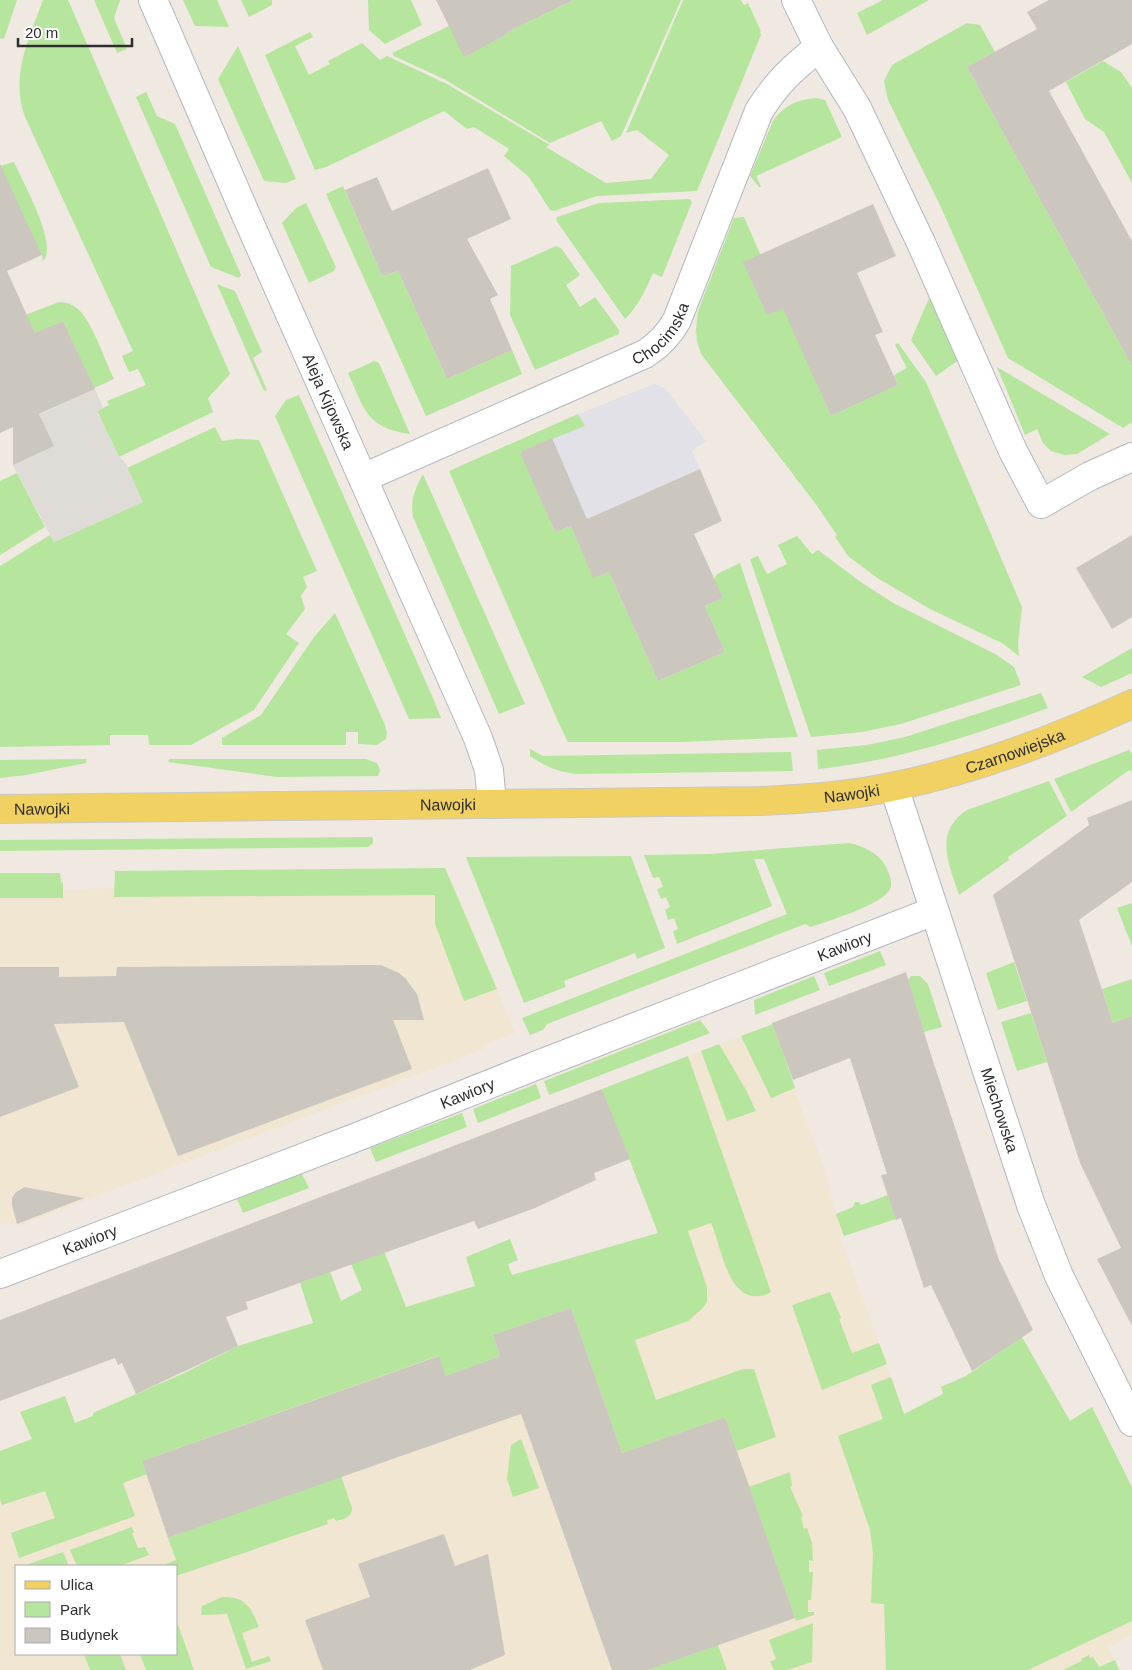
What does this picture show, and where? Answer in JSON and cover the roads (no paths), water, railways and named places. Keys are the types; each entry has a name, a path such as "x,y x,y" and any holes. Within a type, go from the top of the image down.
{"main road":[{"name":"Czarnowiejska","path":"894,787 972,767 1016,752 1132,704"},
{"name":"Nawojki","path":"0,809 769,801 816,798 894,787"}],"street":[{"name":"Aleja Kijowska","path":"153,0 246,215 478,738 489,770 492,804"},
{"path":"796,0 819,47 857,108 922,245 1014,451 1040,504 1090,476 1132,457"},
{"name":"Chocimska","path":"363,478 646,354 657,347 677,320 759,111 779,82 819,47"},
{"name":"Miechowska","path":"894,787 1042,1233 1059,1276 1132,1422"},
{"name":"Kawiory","path":"0,1274 357,1138 535,1066 934,911"}]}
